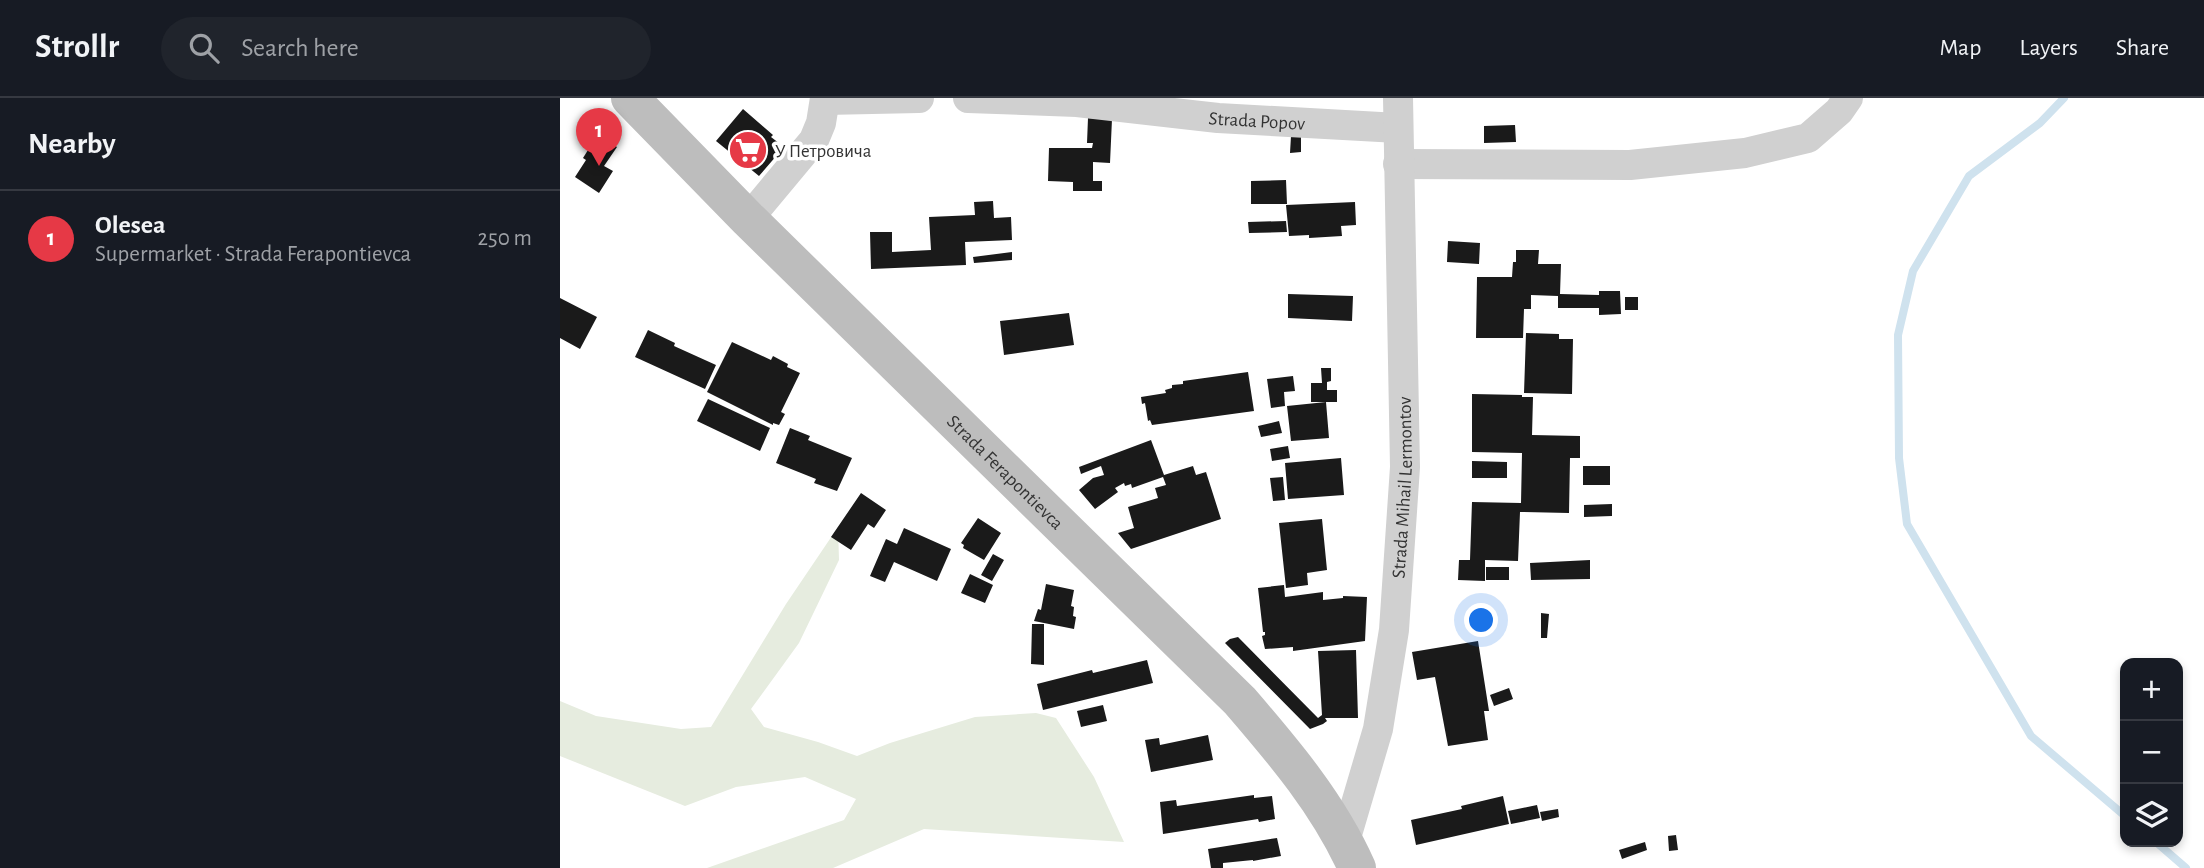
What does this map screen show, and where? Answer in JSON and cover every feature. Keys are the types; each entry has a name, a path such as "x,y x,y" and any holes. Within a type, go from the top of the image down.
{"main road":[{"name":"Strada Ferapontievca","path":"629,98 748,219 1240,701 1290,759 1350,859"}],"street":[{"path":"748,219 814,140 821,123 825,99 919,98"},
{"name":"Strada Popov","path":"968,98 1077,100 1218,118 1398,128"},
{"name":"Strada Mihail Lermontov","path":"1350,859 1378,729 1394,630 1405,467 1398,98"},
{"path":"1398,164 1630,165 1745,153 1808,138 1839,111 1848,98"}],"shaded area":[{"path":"838,527 839,560 799,643 751,709 764,727 857,756 975,717 1036,713 1056,718 1094,777 1124,842 924,829 833,868 707,868 844,820 856,799 805,777 736,787 685,806 560,756 560,701 596,716 681,729 711,727 786,604"}],"building":[{"path":"743,109 784,147 759,176 716,141"},
{"path":"1088,118 1112,119 1110,163 1093,162 1093,181 1102,181 1102,191 1073,191 1073,182 1048,181 1049,148 1092,148 1093,143 1087,143"},
{"path":"1515,125 1516,142 1484,143 1484,126"},
{"path":"598,134 617,147 604,166 613,171 599,193 575,177"},
{"path":"1291,136 1301,136 1301,152 1290,153"},
{"path":"1286,180 1287,204 1251,204 1251,181"},
{"path":"993,201 994,218 1011,217 1012,240 965,242 966,265 871,269 870,232 892,232 892,252 931,250 929,217 975,215 974,202"},
{"path":"1355,202 1356,225 1341,226 1342,236 1289,236 1286,205"},
{"path":"1286,221 1287,232 1249,233 1248,222"},
{"path":"1448,241 1480,243 1479,264 1447,262"},
{"path":"1516,250 1539,250 1538,264 1561,264 1560,294 1599,295 1599,291 1620,291 1621,314 1599,315 1599,308 1558,308 1558,296 1531,295 1531,309 1524,309 1523,338 1476,338 1477,277 1512,277"},
{"path":"1012,252 1012,260 974,263 973,257"},
{"path":"1288,294 1353,296 1352,321 1288,318"},
{"path":"1625,297 1638,297 1638,310 1625,310"},
{"path":"560,298 597,317 580,349 560,338"},
{"path":"1069,313 1074,345 1004,355 1000,321"},
{"path":"648,330 675,343 674,346 716,365 705,389 635,357"},
{"path":"1526,333 1559,334 1559,339 1573,339 1572,394 1524,393"},
{"path":"732,342 771,360 773,356 800,373 781,412 785,414 779,425 773,425 707,392"},
{"path":"1321,368 1331,368 1331,381 1327,382 1327,390 1337,390 1337,402 1311,402 1311,383 1322,383"},
{"path":"1248,372 1254,411 1152,425 1150,420 1148,421 1145,403 1142,404 1141,397 1166,393 1165,390 1172,388 1172,385 1183,384 1183,381"},
{"path":"1293,376 1295,391 1284,392 1285,406 1271,408 1267,379"},
{"path":"1472,394 1533,397 1532,435 1580,436 1580,458 1570,458 1569,513 1520,512 1518,561 1485,560 1485,581 1458,580 1459,560 1470,560 1472,502 1521,503 1522,453 1472,452"},
{"path":"708,399 770,428 760,451 697,421"},
{"path":"1326,402 1329,438 1291,441 1287,406"},
{"path":"1279,421 1282,433 1261,437 1258,426"},
{"path":"790,428 810,436 808,440 852,458 837,491 814,483 816,479 776,463"},
{"path":"1151,440 1164,475 1193,466 1196,475 1206,472 1221,519 1131,549 1118,533 1134,528 1128,507 1158,498 1155,488 1166,485 1163,477 1132,488 1131,484 1125,486 1124,483 1115,488 1118,492 1095,509 1079,490 1093,478 1104,475 1101,466 1081,474 1079,467"},
{"path":"1288,446 1290,458 1272,461 1270,449"},
{"path":"1341,458 1344,495 1288,499 1285,463"},
{"path":"1472,461 1507,462 1507,478 1472,478"},
{"path":"1583,466 1610,466 1610,485 1583,485"},
{"path":"1283,477 1285,500 1273,501 1270,478"},
{"path":"861,493 886,510 874,528 868,524 851,550 831,537"},
{"path":"1612,504 1612,516 1584,517 1584,505"},
{"path":"978,518 1001,533 984,560 963,548 961,543"},
{"path":"1322,519 1327,570 1307,573 1308,585 1286,588 1279,523"},
{"path":"904,528 951,549 937,581 894,562 885,582 870,576 886,539 897,544"},
{"path":"993,554 1004,560 992,581 981,575"},
{"path":"1590,560 1590,579 1531,580 1530,563"},
{"path":"1486,567 1509,567 1509,580 1486,580"},
{"path":"970,574 993,585 985,603 961,593"},
{"path":"1046,584 1074,590 1071,606 1074,607 1073,616 1076,617 1074,629 1034,621 1038,609 1041,610"},
{"path":"1284,585 1285,597 1323,592 1323,600 1343,596 1367,597 1365,641 1293,651 1293,647 1265,649 1258,588"},
{"path":"1541,613 1549,614 1547,638 1541,638"},
{"path":"1032,624 1044,624 1044,665 1031,664"},
{"path":"1238,637 1318,718 1322,715 1318,651 1356,650 1358,718 1325,718 1327,721 1323,724 1310,729 1225,643"},
{"path":"1478,641 1489,711 1484,711 1488,740 1448,746 1435,677 1417,680 1412,652"},
{"path":"1147,660 1153,683 1043,710 1037,684"},
{"path":"1509,688 1513,699 1494,706 1490,695"},
{"path":"1103,705 1107,721 1081,727 1077,711"},
{"path":"1208,735 1213,760 1151,772 1145,740 1159,738 1160,745"},
{"path":"1254,795 1254,798 1272,796 1275,819 1259,822 1258,819 1163,834 1160,802 1176,800 1177,806"},
{"path":"1503,796 1509,824 1416,845 1411,820 1462,809 1461,806"},
{"path":"1537,805 1540,818 1511,824 1508,811"},
{"path":"1558,809 1559,817 1542,821 1540,812"},
{"path":"1676,835 1678,850 1669,851 1668,836"},
{"path":"1277,838 1281,856 1223,863 1223,868 1211,868 1208,849"},
{"path":"1645,842 1647,850 1622,859 1619,850"}],"waterway":[{"path":"2064,98 2040,123 1969,176 1913,271 1898,335 1899,458 1907,524 2031,736 2120,812"},
{"path":"2162,847 2186,868"}],"place":[{"name":"У Петровича","path":"748,150"},
{"name":"Olesea","path":"599,166"}]}
